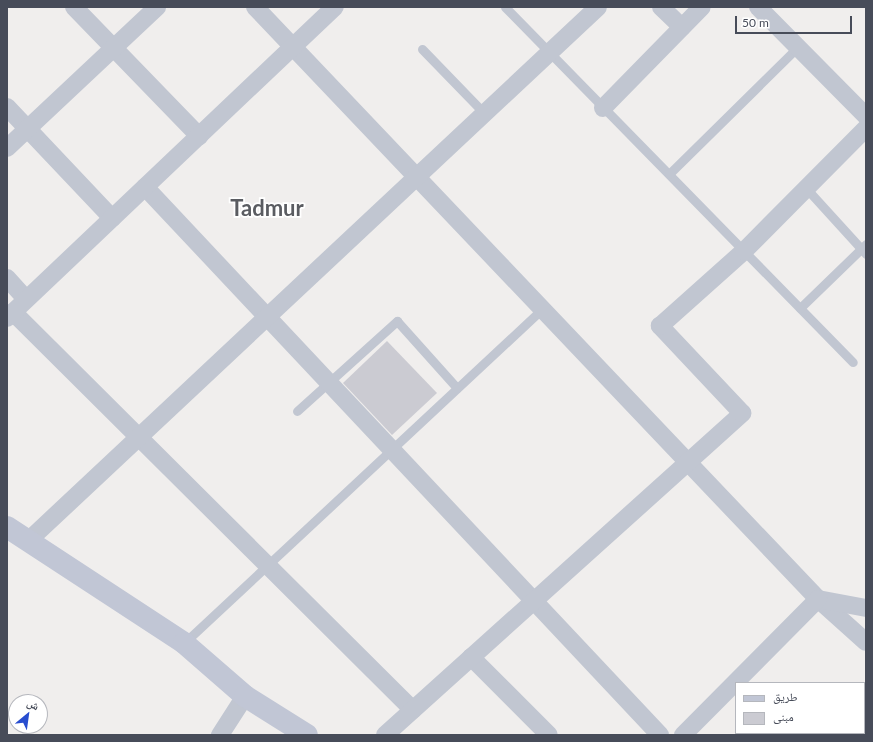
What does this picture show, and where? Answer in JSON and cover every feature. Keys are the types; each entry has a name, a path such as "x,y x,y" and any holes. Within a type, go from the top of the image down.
{"street":[{"path":"74,7 199,136"},
{"path":"7,148 157,7"},
{"path":"255,7 818,599 866,642"},
{"path":"335,7 10,315 140,436 413,710"},
{"path":"28,542 598,7"},
{"path":"661,7 682,27"},
{"path":"603,108 702,7"},
{"path":"758,7 866,116"},
{"path":"7,107 112,218"},
{"path":"385,735 742,413 660,326 744,251 805,186 866,128"},
{"path":"145,187 660,735"},
{"path":"7,278 26,299"},
{"path":"7,527 184,643 245,696 307,735"},
{"path":"818,599 866,608"},
{"path":"736,682 818,599"},
{"path":"471,657 549,735"},
{"path":"683,735 735,683"},
{"path":"220,735 245,696"}],"lane":[{"path":"505,7 853,362"},
{"path":"669,174 798,47"},
{"path":"422,49 485,114"},
{"path":"800,308 864,248 805,186"},
{"path":"184,643 542,309"},
{"path":"297,411 397,321 457,388"}],"building":[{"path":"387,341 437,393 392,435 343,383"}],"district":[{"name":"Tadmur","path":"267,208"}]}
